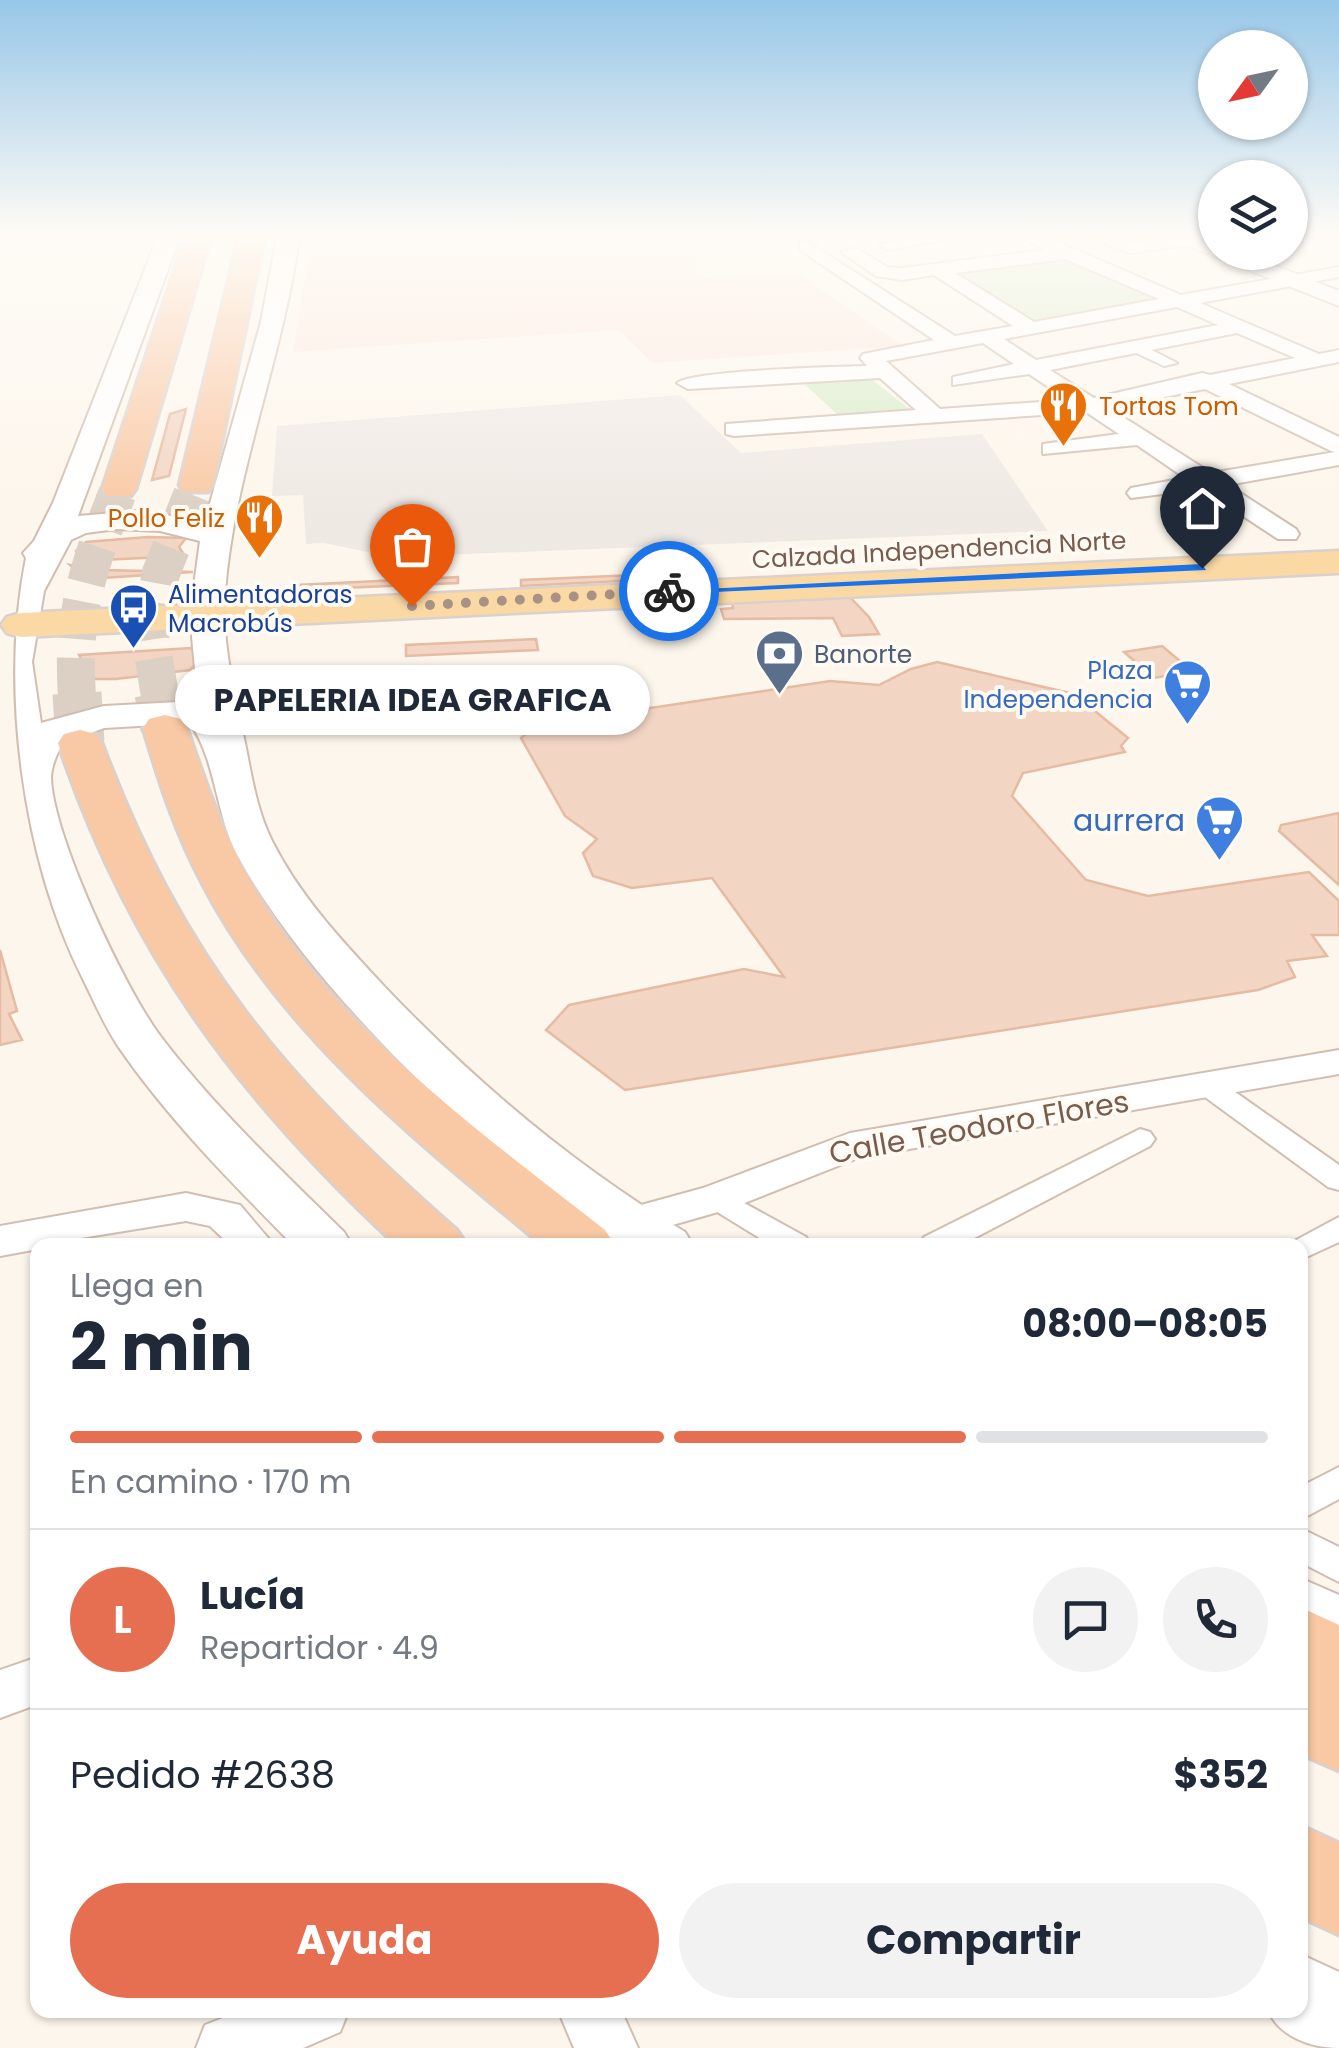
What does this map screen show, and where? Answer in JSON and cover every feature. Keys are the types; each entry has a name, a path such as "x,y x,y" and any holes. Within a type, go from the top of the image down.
{"highway":[{"path":"119,489 170,327"},
{"path":"196,485 232,327"},
{"path":"165,728 181,780 242,910 356,1050 444,1133 605,1234"},
{"path":"80,744 103,819 180,966 289,1107 428,1238"},
{"path":"1308,1646 1339,1671"},
{"path":"1308,1716 1339,1735"},
{"path":"1308,1872 1339,1893"}],"main road":[{"name":"Calzada Independencia Norte","path":"210,630 1339,532"},
{"name":"Calzada Independencia Norte","path":"10,626 210,630 260,626 304,611 1339,562"}],"street":[{"path":"135,327 68,502 10,626 40,828 60,881 138,1040 226,1144 318,1238"},
{"path":"10,626 30,699 56,708 87,709 169,699 192,689 210,630 229,492 271,327"},
{"path":"927,327 953,344"},
{"path":"1028,327 1032,329"},
{"path":"935,416 870,358 1045,327"},
{"path":"1094,327 1339,446"},
{"path":"960,381 1238,327 1339,370"},
{"path":"988,338 1287,534"},
{"path":"734,430 812,420 840,422 1090,405 1339,356"},
{"path":"688,382 882,372"},
{"path":"1051,449 1142,438"},
{"path":"1139,493 1339,458"},
{"path":"68,502 72,510 88,514 182,511 210,504 229,492"},
{"path":"46,549 61,532 77,526 152,521 198,528 214,534 219,544"},
{"path":"210,630 236,804 248,836 304,924 396,1027 491,1122 572,1188 605,1234"},
{"path":"32,771 44,739 58,728 115,718 202,713 228,748"},
{"name":"Calle Teodoro Flores","path":"605,1234 717,1198 850,1146 1339,1062"},
{"path":"1208,1086 1339,1180"},
{"path":"949,1238 1140,1139"},
{"path":"717,1198 783,1238"},
{"path":"0,1240 186,1207 216,1208 237,1222 247,1238"},
{"path":"1308,1245 1339,1228"},
{"path":"1308,1500 1339,1481"},
{"path":"1308,1548 1339,1566"},
{"path":"1308,1611 1339,1628"},
{"path":"0,1694 30,1683"},
{"path":"1308,1998 1339,2019"},
{"path":"228,2048 299,2018"},
{"path":"593,2018 606,2048"}],"shaded area":[{"path":"297,327 875,327 903,346 652,363 619,330 293,352"},
{"path":"680,395 741,453 982,434 1048,531 392,557 324,543 306,544 303,495 272,496 277,426"}],"green space":[{"path":"867,376 911,410 838,415 800,380"}],"building":[{"path":"186,409 169,476 152,480 170,414"},
{"path":"186,538 179,547 185,556 79,561 76,551 86,542"},
{"path":"70,565 100,570 193,572 103,578 83,576"},
{"path":"680,573 681,578 521,586 521,580"},
{"path":"458,577 458,583 297,590 297,585"},
{"path":"844,591 879,634 842,636 833,618 724,619 721,609 733,608 732,601"},
{"path":"536,639 538,650 406,656 406,645"},
{"path":"1162,646 1192,671 1154,678 1124,652"},
{"path":"191,648 200,659 190,670 116,679 71,679 85,666 79,655"},
{"path":"937,662 1074,694 1128,738 1121,746 1125,752 1023,773 1012,796 1086,880 1148,896 1309,872 1339,901 1339,935 1312,935 1327,956 1287,961 1295,977 1258,990 625,1090 546,1030 569,1005 744,969 784,977 712,878 632,888 593,876 583,853 597,839 565,816 521,738 537,725 830,681 879,685 911,669"},
{"path":"1339,813 1339,885 1279,831 1281,825"},
{"path":"0,950 17,1011 9,1014 22,1040 0,1045"}],"tunnel":[{"path":"160,696 150,635 161,573 196,485"},
{"path":"77,696 80,614 99,542 119,489"},
{"path":"77,693 80,743"},
{"path":"159,693 165,728"}],"way so far":[{"path":"412,606 669,591"}],"place":[{"name":"Tortas Tom","path":"1064,448"},
{"name":"Pollo Feliz","path":"260,560"},
{"name":"PAPELERIA IDEA GRAFICA","path":"412,606"},
{"name":"Alimentadoras Macrobús","path":"133,650"},
{"name":"Banorte","path":"779,696"},
{"name":"Plaza Independencia","path":"1188,726"},
{"name":"aurrera","path":"1220,862"}],"route":[{"path":"669,591 1202,568"}]}
